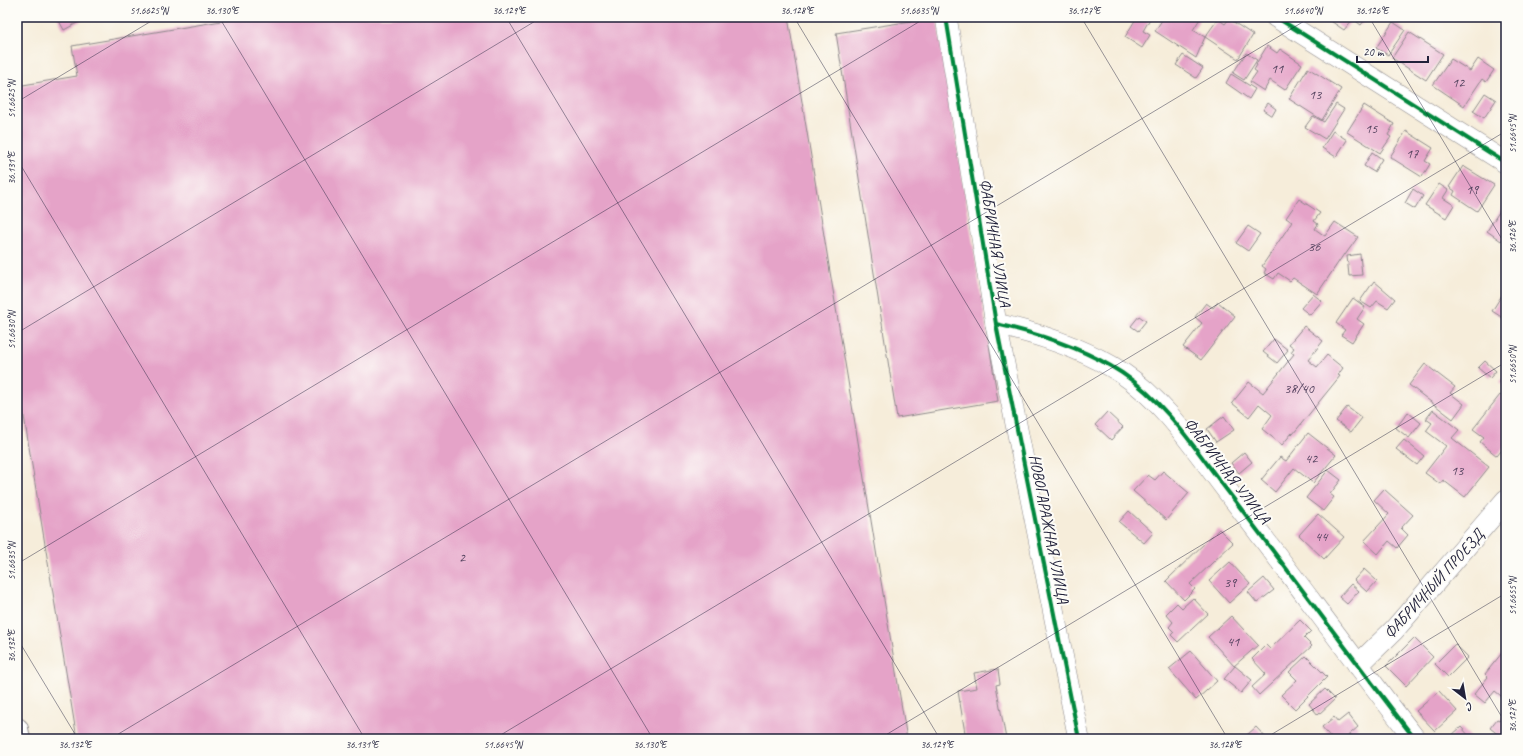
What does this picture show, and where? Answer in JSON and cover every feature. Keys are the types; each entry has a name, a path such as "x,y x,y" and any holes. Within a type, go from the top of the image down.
{"main road":[{"path":"17,729 19,739"}],"street":[{"name":"ФАБРИЧНАЯ УЛИЦА","path":"946,17 996,324 1039,333 1084,352 1122,373 1155,399 1266,542 1415,739"},
{"path":"1276,17 1506,163"},
{"name":"НОВОГАРАЖНАЯ УЛИЦА","path":"996,324 1079,739"},
{"name":"ФАБРИЧНЫЙ ПРОЕЗД","path":"1358,665 1394,630 1506,500"}],"building":[{"path":"57,17 88,17 64,30"},
{"path":"245,17 788,17 907,739 77,739 17,374 17,86 77,76 72,46"},
{"path":"937,17 998,401 897,418 836,33"},
{"path":"1137,17 1151,17 1143,31 1150,35 1142,48 1125,37"},
{"path":"1164,17 1201,17 1193,30 1205,37 1196,58 1155,31"},
{"path":"1325,17 1367,17 1361,25 1353,19 1344,30"},
{"path":"1218,19 1225,24 1229,19 1253,35 1238,59 1205,37"},
{"path":"1393,22 1405,30 1388,55 1376,48"},
{"path":"1409,32 1443,54 1426,80 1392,58"},
{"path":"1267,46 1277,53 1280,49 1302,64 1285,90 1270,80 1264,91 1250,82 1257,72 1254,70 1257,65 1256,64"},
{"path":"1246,53 1257,60 1244,80 1233,73"},
{"path":"1183,55 1203,68 1196,78 1176,65"},
{"path":"1451,59 1470,71 1478,59 1494,70 1486,82 1482,79 1464,106 1433,85"},
{"path":"1308,68 1341,89 1322,120 1289,99"},
{"path":"1231,74 1255,89 1249,99 1226,83"},
{"path":"1485,93 1496,100 1484,118 1473,111"},
{"path":"1268,103 1276,109 1272,116 1263,110"},
{"path":"1336,104 1344,109 1325,139 1305,127 1313,116 1324,122"},
{"path":"1364,105 1394,124 1388,135 1391,137 1380,153 1347,132"},
{"path":"1333,131 1347,140 1336,157 1322,148"},
{"path":"1406,131 1433,148 1425,161 1430,164 1422,177 1390,157"},
{"path":"1372,152 1382,159 1374,172 1364,166"},
{"path":"1463,166 1494,185 1477,211 1453,195 1455,191 1449,187"},
{"path":"1439,184 1448,190 1443,198 1454,205 1446,218 1425,205"},
{"path":"1413,189 1423,196 1415,209 1405,203"},
{"path":"1299,199 1320,213 1314,221 1318,224 1315,229 1325,236 1335,222 1358,237 1345,255 1344,254 1317,294 1293,278 1290,281 1278,273 1274,279 1264,273 1266,269 1262,266 1292,222 1286,218"},
{"path":"1506,201 1506,234 1501,241 1487,231"},
{"path":"1248,226 1260,234 1248,251 1236,243"},
{"path":"1360,254 1362,275 1349,276 1347,256"},
{"path":"1374,281 1395,299 1388,308 1377,301 1371,308 1360,301"},
{"path":"1313,294 1322,301 1310,315 1301,308"},
{"path":"1502,295 1506,298 1506,313 1503,318 1492,311"},
{"path":"1353,298 1365,307 1357,319 1364,324 1352,342 1341,335 1345,330 1336,323"},
{"path":"1218,302 1235,316 1201,360 1183,347 1202,323 1195,317 1206,303 1213,308"},
{"path":"1139,316 1146,321 1138,331 1131,326"},
{"path":"1304,326 1323,341 1308,360 1317,367 1327,355 1343,368 1338,375 1340,376 1293,434 1292,433 1282,445 1262,429 1272,415 1259,404 1249,417 1232,403 1249,382 1263,393 1294,354 1291,352 1294,348 1289,344"},
{"path":"1274,339 1288,350 1277,363 1263,352"},
{"path":"1485,361 1496,371 1490,378 1478,368"},
{"path":"1425,364 1455,387 1450,393 1464,404 1453,419 1409,385"},
{"path":"1506,374 1506,387 1499,382"},
{"path":"1500,395 1506,399 1506,445 1497,456 1480,442 1484,437 1473,429"},
{"path":"1347,407 1362,418 1351,432 1336,421"},
{"path":"1433,410 1459,430 1452,438 1489,467 1465,497 1443,480 1440,484 1425,473 1446,446 1426,431 1432,423 1426,419"},
{"path":"1107,412 1123,427 1111,440 1095,425"},
{"path":"1408,412 1421,423 1409,438 1396,428"},
{"path":"1224,416 1234,430 1216,442 1207,429"},
{"path":"1308,433 1336,455 1313,483 1294,468 1275,492 1261,480 1280,457 1286,461"},
{"path":"1404,440 1424,456 1417,465 1396,449"},
{"path":"1244,452 1252,462 1239,473 1231,463"},
{"path":"1328,470 1341,480 1330,494 1334,497 1323,511 1306,498"},
{"path":"1163,471 1189,493 1166,520 1133,491 1148,475 1155,480"},
{"path":"1384,489 1413,515 1401,528 1408,535 1397,548 1389,541 1378,554 1364,541 1389,514 1374,500"},
{"path":"1129,511 1153,533 1144,543 1119,522"},
{"path":"1318,514 1344,537 1324,559 1299,535"},
{"path":"1219,529 1233,543 1190,584 1195,589 1184,600 1166,581"},
{"path":"1230,562 1250,584 1229,603 1209,581"},
{"path":"1364,569 1377,581 1367,592 1354,580"},
{"path":"1264,578 1274,590 1257,603 1248,592"},
{"path":"1351,584 1359,591 1347,604 1339,597"},
{"path":"1193,598 1208,614 1178,642 1171,635 1174,632 1169,627 1173,622 1166,614 1177,603 1182,608"},
{"path":"1231,616 1258,645 1234,666 1208,637"},
{"path":"1300,620 1311,631 1304,638 1312,646 1259,695 1252,687 1266,674 1252,659 1266,645 1270,649"},
{"path":"1414,638 1433,657 1406,686 1386,666"},
{"path":"1455,644 1468,657 1448,677 1435,664"},
{"path":"1506,648 1506,700 1495,691 1485,703 1474,694 1488,677 1485,674"},
{"path":"1191,651 1217,681 1196,700 1169,669"},
{"path":"1306,656 1327,677 1295,709 1281,695 1297,680 1289,672"},
{"path":"1235,666 1252,680 1241,693 1224,679"},
{"path":"998,669 1000,684 996,685 1006,739 966,739 958,691 977,688 974,673"},
{"path":"1325,689 1335,699 1318,715 1309,704"},
{"path":"1439,691 1457,711 1435,731 1416,711"},
{"path":"1348,714 1358,727 1344,739 1332,739 1322,727 1334,717 1338,722"},
{"path":"1504,714 1506,716 1506,728 1500,736 1490,728 1497,719 1499,720"},
{"path":"1256,727 1267,739 1250,739 1247,735"},
{"path":"1461,727 1472,739 1454,739 1451,736"}],"cycle path":[{"path":"946,17 996,324 1045,337 1092,356 1122,373 1153,399 1167,413 1193,445 1415,739"},
{"path":"1276,17 1506,163"},
{"path":"996,324 1079,739"}]}
